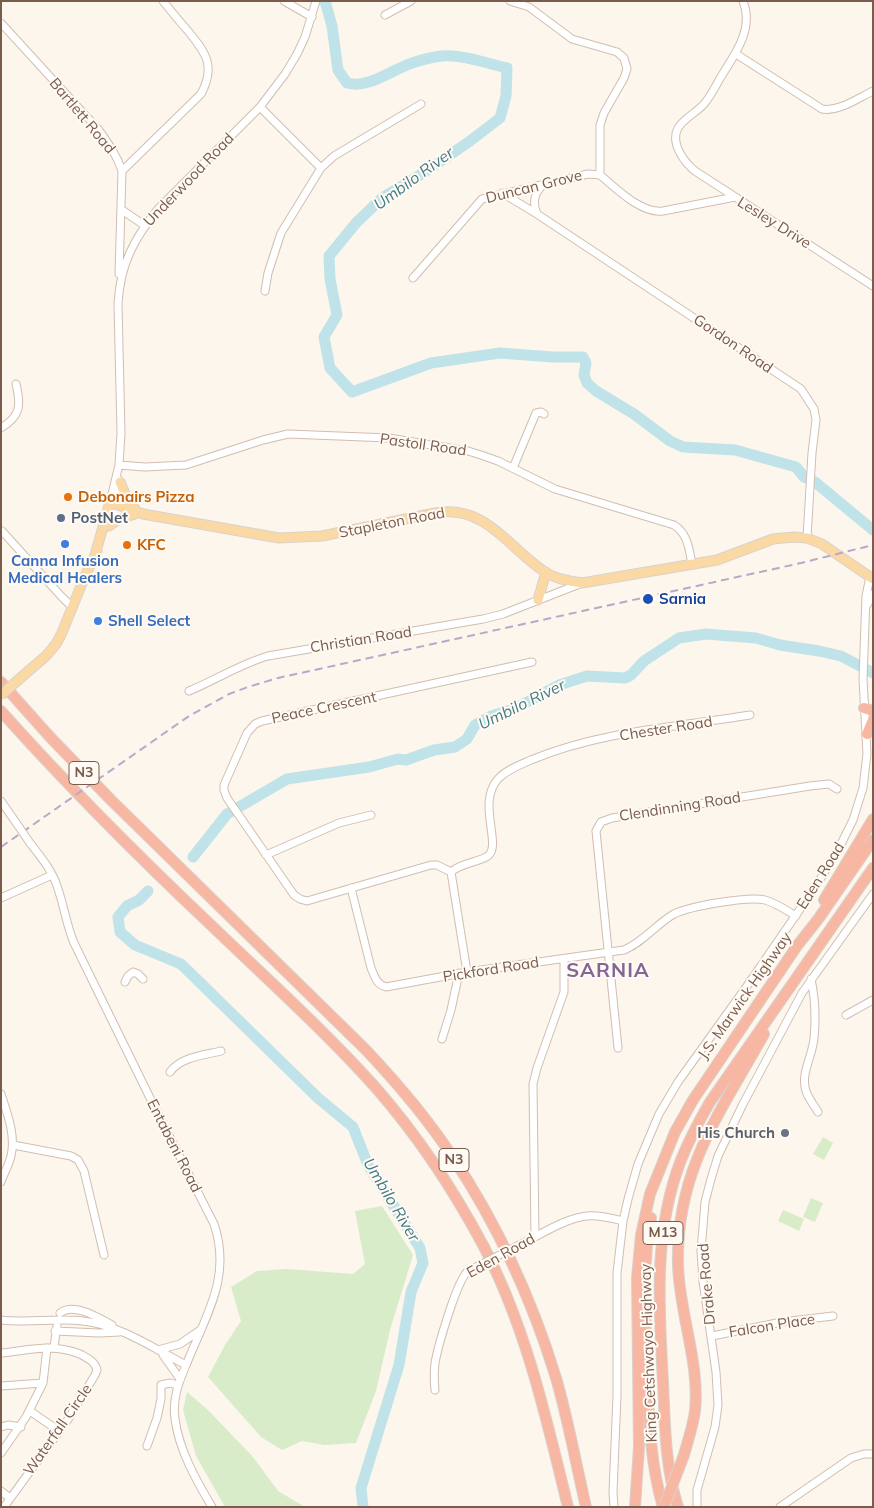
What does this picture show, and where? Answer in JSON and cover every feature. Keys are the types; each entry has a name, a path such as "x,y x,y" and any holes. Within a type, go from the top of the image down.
{"highway":[{"name":"N3","path":"1,682 97,786 366,1050 404,1092 451,1155 499,1236 520,1280 556,1380 586,1507"},
{"name":"N3","path":"1,711 157,874 351,1062 409,1129 436,1166 484,1247 504,1290 523,1339 539,1390 568,1507"},
{"path":"867,734 873,720"},
{"path":"797,946 873,819"},
{"name":"J.S. Marwick Highway","path":"658,1178 675,1132 692,1100 797,946 820,918 873,840"},
{"name":"M13","path":"788,992 873,868"},
{"path":"663,1507 684,1455 693,1422 695,1396 693,1365 682,1311 678,1266 680,1231 686,1192 699,1151 716,1116 788,992"},
{"name":"King Cetshwayo Highway","path":"678,1507 667,1452 659,1306 660,1269 668,1208 680,1162 698,1123 726,1077 788,992"},
{"path":"635,1507 639,1447 637,1278 645,1216 650,1194 658,1178"},
{"name":"King Cetshwayo Highway","path":"658,1178 650,1223 645,1270 645,1317 652,1454 663,1507"}],"main road":[{"path":"109,526 119,519 138,513 127,498 120,482"},
{"name":"Stapleton Road","path":"111,507 279,538 322,536 439,512 462,513 488,524 546,572 561,580 582,583 717,560 773,539 794,536 807,538 822,544 871,578"},
{"name":"Underwood Road","path":"1,696 56,644 109,526 111,507"},
{"name":"Underwood Road","path":"95,555 111,507"},
{"path":"538,600 546,572"}],"street":[{"path":"122,171 201,94 208,82 209,68 206,55 163,1"},
{"path":"284,1 312,17"},
{"name":"Underwood Road","path":"111,507 120,482 119,286 134,242 144,225 260,107 285,74 305,37 316,1"},
{"path":"385,15 411,1"},
{"path":"510,1 539,14 572,40 617,52 624,58 627,69 624,78 604,113 600,125 600,175"},
{"path":"735,197 686,163 677,145 676,136 683,121 705,103 736,54 746,26 747,17 743,1"},
{"name":"Bartlett Road","path":"1,24 98,129 114,152 122,171 119,286"},
{"path":"736,54 822,109 827,110 839,107 873,91"},
{"path":"265,290 268,273 281,232 320,168 334,156 421,104"},
{"path":"260,107 320,168"},
{"name":"Duncan Grove","path":"413,278 478,202 490,196 547,183 588,174 600,175"},
{"name":"Lesley Drive","path":"600,175 637,204 650,210 663,211 735,197 873,286"},
{"path":"537,214 534,197 537,191 547,183"},
{"path":"712,201 715,195 713,183"},
{"name":"Gordon Road","path":"502,193 537,214 801,389 814,409 816,420 810,470 807,538"},
{"path":"122,210 144,225"},
{"path":"1,428 9,423 18,410 20,397 16,384"},
{"path":"513,468 536,413 544,414"},
{"name":"Pastoll Road","path":"119,468 180,466 288,434 404,440 468,451 498,461 560,491 674,525 685,535 692,564"},
{"name":"Underwood Road","path":"111,507 119,468"},
{"path":"2,531 72,607"},
{"name":"Eden Road","path":"614,1507 612,1492 617,1396 617,1273 623,1221 638,1164 659,1114 678,1082 796,916 838,850 853,820 866,772 868,709 862,679 867,587 871,578"},
{"name":"Christian Road","path":"189,691 212,682 246,663 268,656 476,621 503,614 582,583"},
{"path":"866,608 873,594"},
{"name":"Peace Crescent","path":"351,888 307,901 300,900 294,895 266,856 227,798 224,790 225,782 247,733 255,724 262,721 532,662"},
{"name":"Chester Road","path":"451,872 464,864 487,857 492,850 488,800 498,778 517,766 552,751 582,742 750,715"},
{"name":"Clendinning Road","path":"618,1048 596,830 601,822 612,818 810,786 829,784 837,789"},
{"name":"Entabeni Road","path":"1,801 52,875 57,886 67,927 74,943 214,1224 219,1238 221,1254 220,1277 179,1382 175,1398 174,1418 179,1438 199,1485 212,1507"},
{"path":"266,856 339,823 371,814"},
{"path":"351,888 431,865 437,865 451,872 463,973 442,1039"},
{"path":"1,898 52,875"},
{"name":"Pickford Road","path":"351,888 371,968 376,980 380,985 393,986 463,973 628,948 674,914 690,908 754,899 768,901 796,916"},
{"name":"Drake Road","path":"697,1507 697,1490 711,1443 718,1392 712,1336 703,1281 701,1251 705,1202 711,1179 718,1156 743,1104 802,993 873,894"},
{"path":"535,1237 532,1103 534,1079 564,992 564,959"},
{"path":"125,982 133,972 143,979"},
{"path":"811,979 815,1007 814,1039 805,1074 805,1085 806,1092 818,1112"},
{"path":"846,1015 873,1000"},
{"path":"170,1072 184,1061 221,1050"},
{"path":"1,1094 12,1132 13,1145 1,1182"},
{"path":"13,1145 63,1154 78,1160 84,1171 104,1254"},
{"name":"Eden Road","path":"435,1390 434,1372 437,1354 463,1275 566,1222 585,1216 623,1221"},
{"path":"60,1313 70,1308 80,1310 100,1318 122,1332"},
{"name":"Falcon Place","path":"712,1336 782,1322 832,1316"},
{"path":"1,1320 82,1321 106,1326 122,1332 186,1365"},
{"path":"1,1453 21,1427 43,1383 56,1329 99,1333 122,1332"},
{"path":"159,1351 180,1344 200,1330"},
{"name":"Waterfall Circle","path":"1,1353 51,1347 69,1350 92,1361 97,1370 59,1431 4,1507"},
{"path":"147,1446 157,1418 161,1399 161,1385 179,1382 159,1351"},
{"path":"1,1386 43,1383"},
{"path":"30,1411 59,1431"},
{"path":"1,1427 8,1425 21,1427"},
{"path":"780,1507 851,1458 864,1454 873,1454"},
{"path":"1,1491 10,1498"}],"green space":[{"path":"823,1137 833,1143 824,1160 813,1154"},
{"path":"811,1198 823,1203 815,1222 803,1217"},
{"path":"382,1206 413,1255 390,1330 376,1391 356,1443 324,1445 302,1441 282,1450 261,1437 208,1377 225,1345 241,1321 231,1287 257,1271 287,1269 353,1274 365,1264 355,1211"},
{"path":"783,1210 804,1219 799,1231 778,1221"},
{"path":"187,1392 208,1410 253,1457 278,1491 305,1507 225,1507 196,1456 183,1410"}],"waterway":[{"name":"Umbilo River","path":"325,1 332,26 338,70 347,83 355,84 372,81 412,63 442,56 466,58 507,68 506,96 500,118 425,172 382,198 356,223 329,256 330,279 337,315 324,337 330,368 352,392 431,363 500,353 583,357 586,363 584,375 587,383 596,391 634,414 670,441 683,447 735,450 796,467 804,477 815,482 873,530"},
{"name":"Umbilo River","path":"193,857 227,814 287,779 369,767 398,759 406,760 434,750 455,747 467,739 475,725 491,716 514,709 559,685 587,676 625,678 631,675 644,661 679,638 706,634 756,638 780,645 841,656 873,673"},
{"name":"Umbilo River","path":"148,891 139,900 127,906 118,917 120,932 135,945 181,964 318,1098 353,1127 368,1165 420,1248 423,1263 411,1292 399,1365 361,1488 363,1507"}],"railway":[{"path":"1,847 189,716 229,694 248,687 278,678 801,563 873,545"}],"place":[{"name":"Debonairs Pizza","path":"68,497"},
{"name":"PostNet","path":"61,518"},
{"name":"Canna Infusion Medical Healers","path":"65,544"},
{"name":"KFC","path":"127,545"},
{"name":"Sarnia","path":"648,599"},
{"name":"Shell Select","path":"98,621"},
{"name":"His Church","path":"785,1133"}],"district":[{"name":"SARNIA","path":"608,971"}]}
